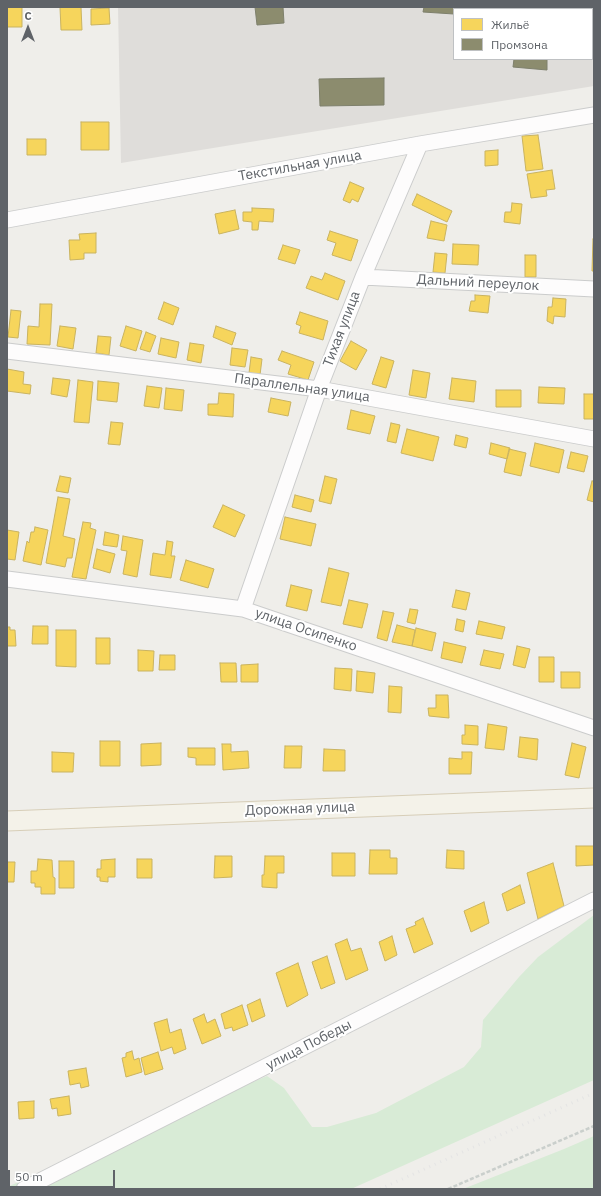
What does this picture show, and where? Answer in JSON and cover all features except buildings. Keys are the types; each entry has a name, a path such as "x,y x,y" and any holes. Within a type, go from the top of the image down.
{"main road":[{"name":"Дорожная улица","path":"7,821 594,798"}],"street":[{"name":"Текстильная улица","path":"7,220 420,144 594,115"},
{"name":"Тихая улица","path":"243,609 319,389 362,276 420,144"},
{"name":"Дальний переулок","path":"362,276 594,289"},
{"name":"Параллельная улица","path":"7,351 319,389 594,440"},
{"name":"улица Осипенко","path":"7,579 243,609 594,728"},
{"name":"улица Победы","path":"24,1189 594,900"}],"path":[{"path":"448,1189 594,1126"}],"shaded area":[{"path":"118,7 594,7 594,86 121,163"}],"green space":[{"path":"594,915 594,1080 351,1189 7,1189 7,1187 267,1076 284,1088 312,1127 327,1127 376,1113 464,1067 481,1047 483,1020 519,977 538,957"},
{"path":"594,1136 594,1189 463,1189 564,1149"}],"railway":[{"path":"380,1189 594,1093"}]}
